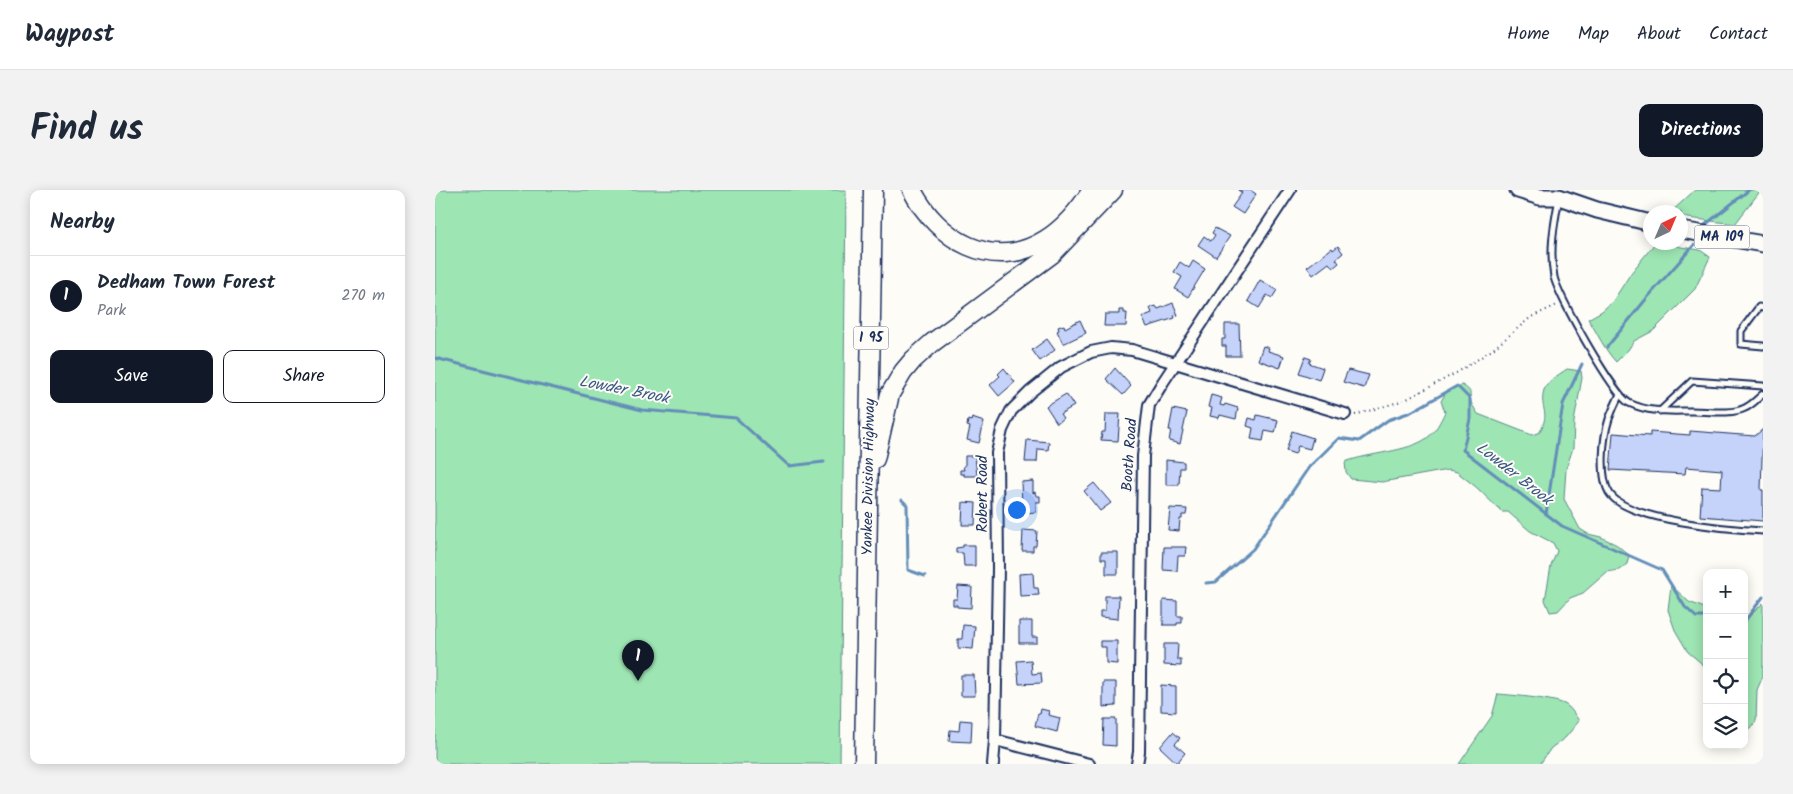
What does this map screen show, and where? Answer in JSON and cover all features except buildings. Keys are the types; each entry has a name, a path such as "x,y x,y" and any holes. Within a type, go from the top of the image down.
{"highway":[{"name":"Yankee Division Highway","path":"864,764 873,190"},
{"path":"912,190 927,215 952,238 975,249 998,252 1021,250 1044,241 1063,226 1092,190"},
{"path":"868,486 884,426 890,394 903,372 932,343 1052,254 1113,190"}],"main road":[{"path":"1518,190 1540,197 1554,194 1597,210 1643,221"},
{"name":"MA 109","path":"1688,231 1763,244"}],"street":[{"name":"Booth Road","path":"1137,764 1139,752 1143,456 1149,405 1290,190"},
{"name":"Robert Road","path":"993,764 998,568 997,453 1002,430 1011,411 1030,392 1061,367 1091,352 1111,348 1132,350 1345,414"},
{"path":"995,740 1089,764"}],"lane":[{"path":"1554,194 1552,260 1555,279 1564,303 1611,384 1627,402 1652,411 1736,410 1744,409 1763,394"},
{"path":"1763,308 1759,307 1741,331 1741,344 1763,346"},
{"path":"1660,411 1692,381 1763,386"},
{"path":"1620,394 1609,420 1605,441 1603,476 1605,486 1610,495 1619,504 1647,513 1699,525 1763,531"}],"path":[{"path":"1345,414 1354,415 1405,400 1458,372 1492,350 1531,316 1564,303"}],"green space":[{"path":"435,190 846,190 840,764 435,764"},
{"path":"1695,190 1761,190 1735,224 1688,218 1688,205 1679,205"},
{"path":"1688,248 1700,250 1710,257 1695,289 1653,331 1634,341 1616,362 1588,319 1602,311 1613,301 1631,273 1649,250 1688,250"},
{"path":"1567,369 1581,371 1582,378 1574,422 1573,448 1566,469 1564,499 1580,529 1617,545 1629,555 1627,564 1619,570 1607,572 1583,593 1570,598 1558,611 1550,612 1545,600 1551,566 1557,551 1553,543 1530,531 1508,512 1502,512 1457,472 1448,470 1382,482 1351,479 1346,472 1345,462 1399,449 1419,443 1427,438 1445,412 1441,401 1447,391 1462,385 1469,391 1472,403 1478,414 1532,435 1540,432 1545,415 1544,390 1552,380"},
{"path":"1671,585 1689,602 1703,607 1703,666 1688,652 1675,630 1668,610"},
{"path":"1763,603 1763,676 1757,690 1756,721 1751,728 1748,728 1748,616"},
{"path":"1498,694 1561,703 1570,708 1579,721 1566,737 1551,748 1540,764 1459,764 1492,716"}],"waterway":[{"path":"1705,225 1749,190"},
{"path":"1607,347 1694,245"},
{"name":"Lowder Brook","path":"435,358 642,410 736,418 789,466 824,462"},
{"path":"1546,514 1563,404 1582,364"},
{"name":"Lowder Brook","path":"1206,583 1216,582 1253,549 1309,467 1339,438 1359,441 1388,420 1411,412 1457,386 1470,399 1470,419 1463,450 1562,526 1662,570 1685,607 1696,617 1703,617"},
{"name":"Lowder Brook","path":"902,500 907,505 908,570 925,576"},
{"name":"Lowder Brook","path":"1748,617 1763,597"}],"place":[{"name":"Dedham Town Forest","path":"638,681"}]}
